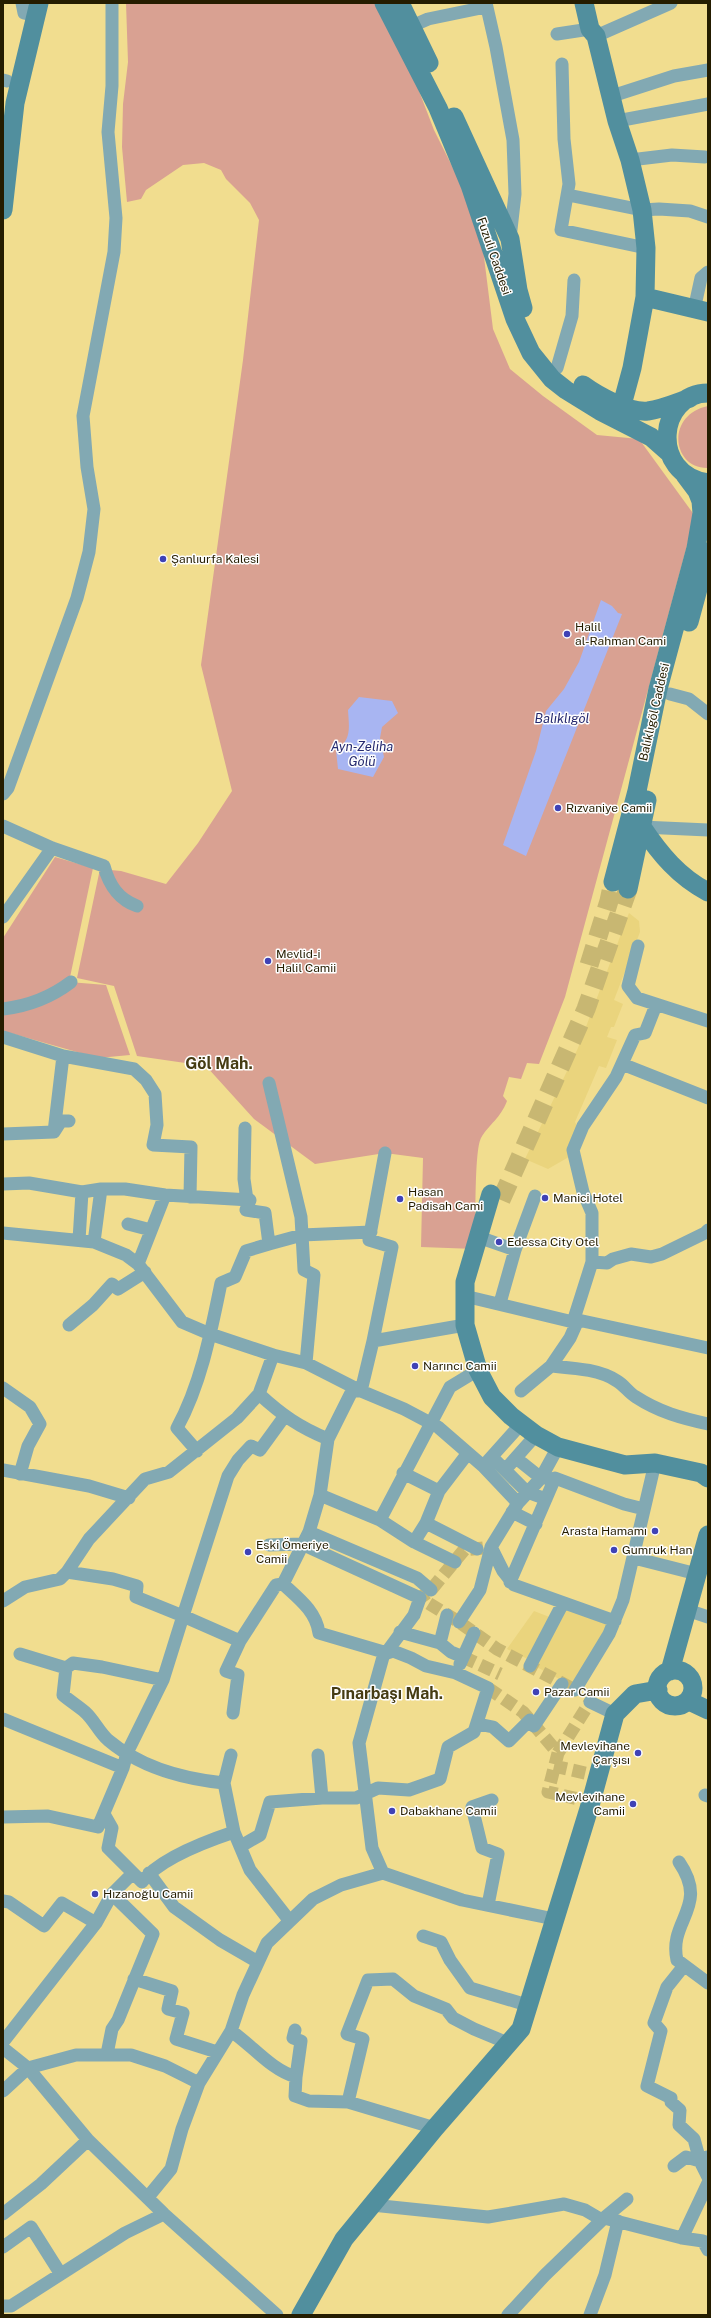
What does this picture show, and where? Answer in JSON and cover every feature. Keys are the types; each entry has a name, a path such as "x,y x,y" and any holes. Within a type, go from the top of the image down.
{"main road":[{"name":"Fuzuli Caddesi","path":"384,3 438,108 470,185 515,319 531,353 552,379 566,390 600,411 651,437 668,452"},
{"name":"Fuzuli Caddesi","path":"400,3 412,26 510,240 518,290 527,322 540,348 557,368 598,396 622,405 647,411 702,394"},
{"path":"584,3 612,96 617,121 630,160 642,210 646,248 645,297 632,368 622,405"},
{"path":"3,140 5,80 30,8"},
{"path":"3,210 13,118 30,8"},
{"path":"645,297 701,311"},
{"path":"668,452 666,437 669,421 678,408 702,394"},
{"name":"Balıklıgöl Caddesi","path":"668,452 675,465 697,491 701,501 702,513 696,548 658,689 637,791 620,885 642,827 670,694 703,586 708,552"},
{"path":"685,475 698,482 708,483"},
{"path":"642,827 670,865 692,884 708,892"},
{"path":"708,1465 671,1454 625,1456 567,1443 546,1434 499,1393 487,1367 476,1325 473,1298 484,1239 496,1197 465,1282 465,1325 478,1370 492,1397 529,1429 558,1447 625,1466 655,1463 701,1473 708,1478"},
{"path":"677,1672 697,1614 708,1535"},
{"path":"677,1672 689,1676 693,1686 692,1696 689,1701 678,1706 667,1704 659,1696 658,1690 662,1677 677,1672"},
{"path":"304,2313 344,2239 435,2128 510,2044 521,2029 527,2005 591,1802 615,1714 635,1694 658,1690"},
{"path":"689,1701 708,1710"}],"street":[{"path":"3,794 8,788 77,598 89,552 94,509 86,467 83,416 114,252 116,218 108,132 112,86 112,3"},
{"path":"557,34 593,32 671,3"},
{"path":"412,26 428,18 460,7 486,5 496,47 512,140 515,194 510,240"},
{"path":"562,64 564,139 569,184 561,230 646,248"},
{"path":"612,96 674,76 708,70"},
{"path":"617,121 708,104"},
{"path":"630,160 672,155 705,157"},
{"path":"568,196 642,210 659,209 690,211 708,218"},
{"path":"701,311 701,278 708,272"},
{"path":"557,368 572,316 574,280"},
{"path":"670,694 689,699 708,714"},
{"path":"3,826 52,848 104,866 108,882 126,902 137,906"},
{"path":"642,827 708,830"},
{"path":"3,917 52,848"},
{"path":"638,946 628,986 637,998 656,1006 708,1022"},
{"path":"3,1009 24,1007 57,993 71,982"},
{"path":"521,1391 551,1366 570,1338 592,1262 592,1213 583,1192 573,1150 583,1126 609,1088 635,1035 645,1033 656,1006"},
{"path":"3,1037 63,1056 129,1067 146,1080 155,1094 157,1125 153,1146 192,1147 190,1197"},
{"path":"54,1132 63,1056"},
{"path":"622,1064 708,1098"},
{"path":"269,1083 301,1216 304,1270 314,1275 306,1363"},
{"path":"54,1132 61,1121 69,1121"},
{"path":"245,1128 244,1179 246,1200"},
{"path":"3,1134 54,1132"},
{"path":"361,1391 373,1341 392,1247 369,1240 385,1153"},
{"path":"3,1184 29,1183 82,1192 101,1189 125,1190 190,1197 250,1200 246,1210 265,1213 269,1244"},
{"path":"94,1242 101,1189"},
{"path":"79,1240 82,1192"},
{"path":"69,1325 93,1306 112,1284 118,1289 142,1268 152,1230 165,1195"},
{"path":"500,1303 515,1250 535,1196"},
{"path":"128,1224 152,1230"},
{"path":"592,1262 607,1263 613,1259 631,1254 651,1257 662,1254 705,1233 708,1230"},
{"path":"197,1451 177,1428 190,1404 210,1334 222,1283 235,1277 246,1251 302,1235 371,1232"},
{"path":"3,1233 94,1242 126,1255 142,1268 182,1322 210,1334 273,1355 306,1363 361,1391 404,1409 430,1425 438,1427 468,1453 505,1470 527,1492 546,1499"},
{"path":"484,1239 515,1250"},
{"path":"473,1298 708,1348"},
{"path":"373,1341 465,1325"},
{"path":"3,1601 25,1587 60,1578 67,1572 89,1538 129,1498 145,1479 169,1472 237,1418 258,1394 273,1355"},
{"path":"551,1366 574,1368 603,1375 617,1381 649,1406 673,1417 708,1424"},
{"path":"380,1520 403,1473 450,1387 478,1370"},
{"path":"3,1388 30,1407 40,1424 28,1446 20,1474"},
{"path":"283,1584 309,1532 320,1495 328,1439 352,1391 361,1391"},
{"path":"258,1394 284,1417 304,1429 328,1439"},
{"path":"3,1817 48,1816 98,1827 123,1768 127,1753 163,1680 228,1476 251,1446 260,1450 284,1417"},
{"path":"505,1470 516,1458 529,1429"},
{"path":"488,1461 529,1429"},
{"path":"459,1622 480,1590 491,1547 515,1508 527,1492 541,1478 558,1447"},
{"path":"414,1542 426,1523 439,1491 468,1453"},
{"path":"516,1458 541,1478 554,1478 624,1504 644,1509"},
{"path":"488,1461 515,1508 536,1524"},
{"path":"575,1690 615,1621 629,1582 655,1463"},
{"path":"3,1470 89,1486 129,1498"},
{"path":"403,1473 439,1491"},
{"path":"510,1582 536,1524 554,1478"},
{"path":"320,1495 380,1520 414,1542 455,1562"},
{"path":"426,1523 477,1549"},
{"path":"309,1532 417,1578 431,1590"},
{"path":"269,1545 302,1544 420,1598 414,1615 383,1657 359,1743 372,1848 383,1873"},
{"path":"491,1547 510,1582 563,1603 615,1621"},
{"path":"634,1558 702,1571"},
{"path":"67,1572 113,1579 137,1586 136,1597 240,1641"},
{"path":"233,1713 238,1675 226,1671 240,1641 276,1585 283,1584"},
{"path":"241,1846 260,1835 270,1802 322,1798 356,1798 364,1793 378,1788 409,1790 440,1779 448,1747 474,1732 478,1724 488,1688 456,1673 426,1666 393,1651 387,1653 319,1633 317,1623 310,1611 283,1584"},
{"path":"530,1666 563,1603"},
{"path":"440,1643 447,1615"},
{"path":"400,1632 440,1643 463,1657"},
{"path":"456,1673 474,1633"},
{"path":"20,1654 66,1668"},
{"path":"163,1680 102,1667 73,1663 66,1668 63,1695 86,1712 108,1740 127,1753 146,1763 192,1780 224,1783"},
{"path":"478,1724 493,1727 509,1741 532,1723 562,1684"},
{"path":"590,1702 615,1714"},
{"path":"3,1719 123,1768"},
{"path":"231,1755 224,1783 234,1832 250,1870 289,1920"},
{"path":"318,1755 322,1798"},
{"path":"488,1905 498,1854 482,1848 472,1807 492,1800"},
{"path":"104,1814 112,1828 108,1848 142,1882 149,1873 201,1843 234,1832"},
{"path":"679,1862 687,1873 692,1886 690,1901 676,1942 677,1960 683,1966 708,1983"},
{"path":"3,2042 96,1923 112,1894 133,1873"},
{"path":"149,1873 174,1907 220,1940 258,1962"},
{"path":"148,2198 171,2169 182,2129 198,2083 217,2052 224,2045 231,2031 243,1995 267,1943 289,1920 313,1899 340,1885 383,1873 462,1900 554,1919"},
{"path":"107,2054 112,2029 118,2020 153,1934 112,1894"},
{"path":"3,1901 9,1902 44,1926 62,1903 96,1923"},
{"path":"423,1936 441,1942 450,1960 470,1988 527,2005"},
{"path":"683,1966 667,1987 654,2023 661,2031 647,2086 671,2098 671,2102 680,2110 679,2125 694,2139 704,2158 708,2177"},
{"path":"134,1979 172,1991 168,2009 183,2013 176,2039 217,2052"},
{"path":"348,2102 363,2038 347,2034 368,1980 393,1979 414,1996 446,2009 453,2018 474,2029 510,2044"},
{"path":"295,2030 293,2038 301,2041 296,2077 296,2096 309,2101 348,2102 435,2128"},
{"path":"231,2031 288,2075 296,2077"},
{"path":"3,2048 28,2068 88,2140 164,2214 277,2315"},
{"path":"3,2091 28,2068 76,2055 131,2055 165,2066 198,2083"},
{"path":"3,2214 41,2184 88,2140"},
{"path":"674,2166 686,2157 704,2158"},
{"path":"682,2238 708,2183"},
{"path":"508,2315 603,2219 626,2199"},
{"path":"372,2205 488,2217 564,2204 585,2210 603,2219 618,2221 682,2238 703,2241 708,2250"},
{"path":"11,2309 60,2273 124,2233 164,2214"},
{"path":"590,2315 605,2275 618,2221"},
{"path":"3,2247 31,2227 60,2273"}],"shaded area":[{"path":"126,3 374,3 404,52 434,130 469,200 482,241 493,329 510,369 543,396 597,435 639,439 695,516 565,997 539,1064 527,1063 521,1079 509,1077 503,1096 507,1101 498,1117 481,1138 477,1158 476,1174 475,1249 421,1247 423,1158 385,1153 315,1164 254,1119 206,1066 137,1056 114,986 77,978 100,869 121,871 166,884 198,843 232,791 201,665 243,360 259,220 250,203 226,179 221,170 204,163 183,165 146,190 141,199 127,202 122,147 123,104 128,62"},
{"path":"708,406 708,468 696,466 687,460 681,451 678,441 680,430 685,420 694,411"},
{"path":"55,857 93,868 69,982 106,985 130,1055 98,1058 3,1031 3,938"},
{"path":"629,913 639,921 640,932 614,1000 623,1004 614,1027 611,1027 607,1037 617,1040 606,1068 599,1066 575,1122 577,1126 574,1154 548,1169 525,1159 578,1048"},
{"path":"563,1606 613,1621 574,1687 533,1665"},
{"path":"534,1611 552,1618 532,1661 507,1649"}],"water":[{"name":"Balıklıgöl","path":"601,600 612,606 618,613 622,614 526,856 503,845 536,751 546,711 564,689 579,662"},
{"name":"Ayn-Zeliha Gölü","path":"359,697 392,701 398,713 382,727 380,738 384,757 373,777 338,769 336,750 345,742 349,727 348,710"}],"tunnel":[{"path":"589,965 609,901 613,882"},
{"path":"501,1200 586,1009 628,889"},
{"path":"483,1548 464,1550 431,1590 420,1598 459,1622 497,1649 575,1690"},
{"path":"463,1657 500,1674"},
{"path":"488,1688 523,1712 558,1753 548,1792 591,1802"},
{"path":"558,1753 590,1702"},
{"path":"554,1766 598,1776"}],"place":[{"name":"Şanlıurfa Kalesi","path":"163,559"},
{"name":"Halil al-Rahman Cami","path":"567,634"},
{"name":"Rızvaniye Camii","path":"558,808"},
{"name":"Mevlid-i Halil Camii","path":"268,961"},
{"name":"Manici Hotel","path":"545,1198"},
{"name":"Hasan Padisah Cami","path":"400,1199"},
{"name":"Edessa City Otel","path":"499,1242"},
{"name":"Narıncı Camii","path":"415,1366"},
{"name":"Arasta Hamamı","path":"655,1531"},
{"name":"Gumruk Han","path":"614,1550"},
{"name":"Eski Ömeriye Camii","path":"248,1552"},
{"name":"Pazar Camii","path":"536,1692"},
{"name":"Mevlevihane Çarşısı","path":"638,1753"},
{"name":"Mevlevihane Camii","path":"633,1804"},
{"name":"Dabakhane Camii","path":"392,1811"},
{"name":"Hızanoğlu Camii","path":"95,1894"}],"district":[{"name":"Göl Mah.","path":"219,1063"},
{"name":"Pınarbaşı Mah.","path":"387,1693"}]}
